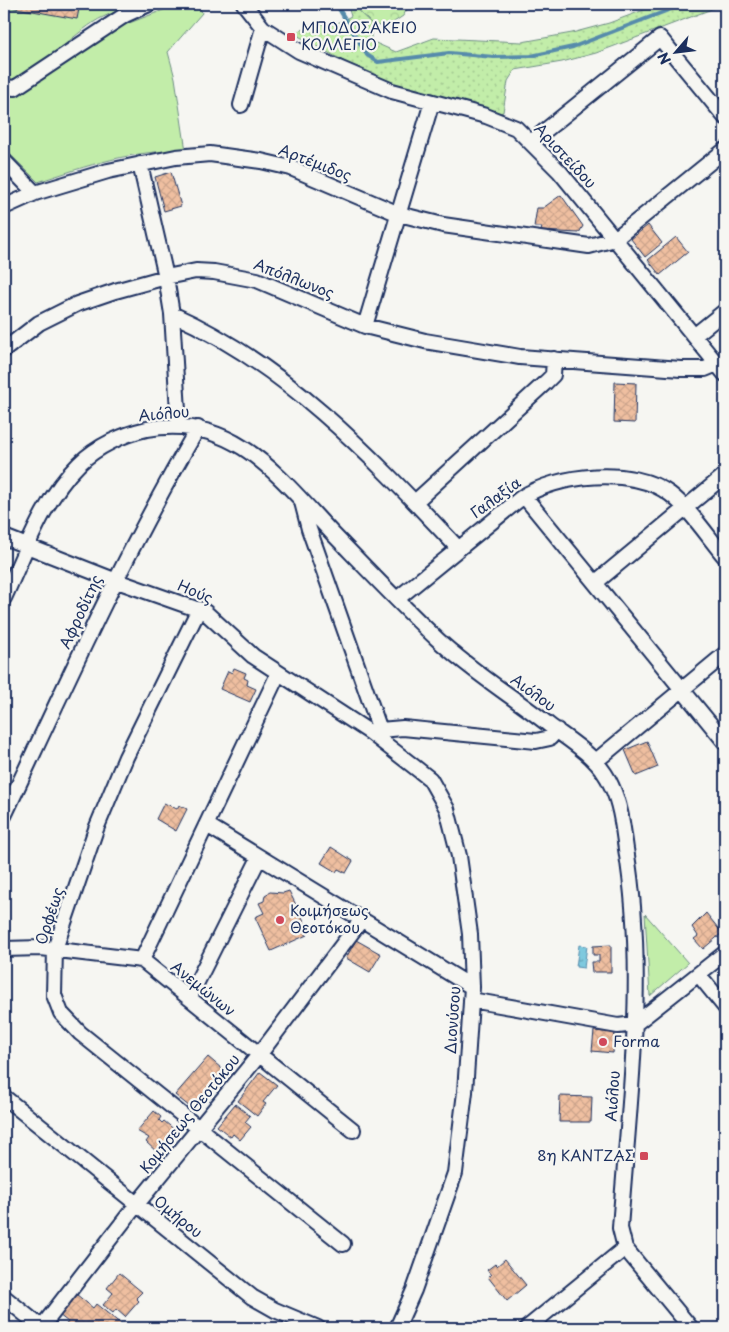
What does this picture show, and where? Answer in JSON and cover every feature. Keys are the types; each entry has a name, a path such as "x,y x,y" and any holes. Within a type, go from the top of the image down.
{"street":[{"path":"4,87 16,88 125,14 149,4"},
{"name":"Αριστείδου","path":"244,4 263,28 299,51 392,91 508,124 531,142 560,172 721,369"},
{"path":"241,104 263,28"},
{"path":"531,142 660,38 725,117"},
{"path":"365,326 432,102"},
{"path":"616,239 725,150"},
{"name":"Αρτέμιδος","path":"4,208 35,193 140,164 193,154 210,154 268,162 291,168 399,214 461,230 581,246 603,244 616,239"},
{"path":"4,161 35,193"},
{"path":"140,164 166,277 172,314 179,427"},
{"name":"Απόλλωνος","path":"4,350 40,323 77,304 166,277 196,272 235,275 284,290 365,326 453,346 520,357 697,370 721,369"},
{"path":"694,336 725,311"},
{"path":"172,314 215,336 292,386 342,429 458,548"},
{"path":"415,502 553,375 554,359"},
{"name":"Αιόλου","path":"4,598 34,532 62,486 86,458 110,443 132,433 150,429 198,428 226,438 252,453 277,474 397,599 455,655 596,761 608,777 617,799 633,889 637,946 635,1024 620,1228 626,1248"},
{"name":"Αφροδίτης","path":"4,816 114,580 157,497 198,428"},
{"path":"595,583 725,475"},
{"name":"Γαλαξία","path":"397,599 524,496 562,481 580,478 611,478 657,487 670,494 725,557"},
{"path":"524,496 725,742"},
{"path":"302,502 309,529 378,733 403,728 536,741 550,738 557,730"},
{"name":"Ηούς","path":"4,537 114,580 199,609 211,616 253,656 278,674 378,733"},
{"name":"Ορφέως","path":"199,609 126,757 96,829 55,949 54,995 61,1014 69,1023 343,1244"},
{"path":"596,761 725,654"},
{"path":"4,949 55,949 142,960 278,674"},
{"name":"Διονύσου","path":"378,733 430,779 447,809 459,856 467,914 472,993 457,1163 414,1290 397,1328"},
{"path":"207,825 362,919 472,993 618,1026 635,1024 725,953"},
{"path":"189,998 259,858"},
{"name":"Κομήσεως Θεοτόκου","path":"41,1328 137,1204 260,1055 362,919"},
{"name":"Ανεμώνων","path":"142,960 353,1130"},
{"path":"699,974 725,1008"},
{"name":"Ομήρου","path":"4,1097 252,1297 275,1310 318,1328"},
{"path":"527,1328 626,1248 691,1328"},
{"path":"4,1297 41,1328"}],"green space":[{"path":"4,4 136,4 99,19 40,64 4,82"},
{"path":"179,4 199,4 202,13 168,52 175,78 186,151 167,151 129,156 92,165 38,182 4,148 4,95 33,85 111,30"},
{"path":"347,4 351,4 371,23 371,41 396,52 434,38 522,42 572,33 609,23 660,4 725,4 596,53 562,62 515,70 508,81 503,112 496,115 390,87 293,33 319,24 336,24 351,16"},
{"path":"351,4 410,4 403,16 385,28 371,23"},
{"path":"645,914 688,963 650,996"}],"water":[{"path":"579,945 587,946 584,968 576,967"}],"building":[{"path":"5,4 80,4 77,19 5,6"},
{"path":"171,172 181,206 164,211 155,177"},
{"path":"561,195 583,226 579,233 541,231 542,227 534,227 537,208 543,208"},
{"path":"648,225 662,243 645,257 631,239"},
{"path":"676,237 688,252 660,275 648,260"},
{"path":"615,382 636,383 635,423 614,422"},
{"path":"234,668 246,673 244,678 248,680 247,685 256,689 250,702 220,689 228,671 232,673"},
{"path":"647,741 658,767 636,776 625,750"},
{"path":"164,803 177,809 179,805 187,809 176,831 156,819"},
{"path":"331,847 353,861 346,873 338,869 336,872 321,863"},
{"name":"Κοιμήσεως Θεοτόκου","path":"289,891 305,923 302,924 307,935 271,951 255,917 264,913 259,903 264,901 265,895 270,892 283,893"},
{"path":"706,913 722,933 703,949 694,939 698,936 692,927"},
{"path":"356,940 381,954 370,972 346,958"},
{"path":"611,945 611,972 592,972 591,962 599,962 599,955 593,955 593,946"},
{"path":"594,1031 615,1033 613,1053 592,1051"},
{"path":"208,1057 228,1074 195,1111 175,1095"},
{"path":"260,1072 277,1085 263,1102 266,1104 257,1116 238,1101"},
{"path":"560,1096 592,1097 591,1122 559,1122"},
{"path":"235,1104 250,1116 245,1122 251,1127 240,1140 233,1134 231,1137 217,1126"},
{"path":"154,1111 161,1117 159,1120 162,1123 164,1121 176,1131 158,1153 146,1142 149,1138 137,1131"},
{"path":"505,1259 526,1285 507,1301 488,1277 491,1275 487,1270 495,1264 497,1266"},
{"path":"119,1273 142,1292 136,1298 139,1301 125,1317 116,1309 113,1313 103,1305 113,1293 107,1288"},
{"path":"76,1294 93,1308 96,1304 121,1324 118,1328 64,1327 68,1322 59,1315"}],"waterway":[{"path":"336,4 367,55 378,62 449,53 494,57 531,56 573,47 684,4"}],"place":[{"name":"ΜΠΟΔΟΣΑΚΕΙΟ ΚΟΛΛΕΓΙΟ","path":"291,37"},
{"name":"Κοιμήσεως Θεοτόκου","path":"280,920"},
{"name":"Forma","path":"603,1042"},
{"name":"8η ΚΑΝΤΖΑΣ","path":"644,1156"}]}
